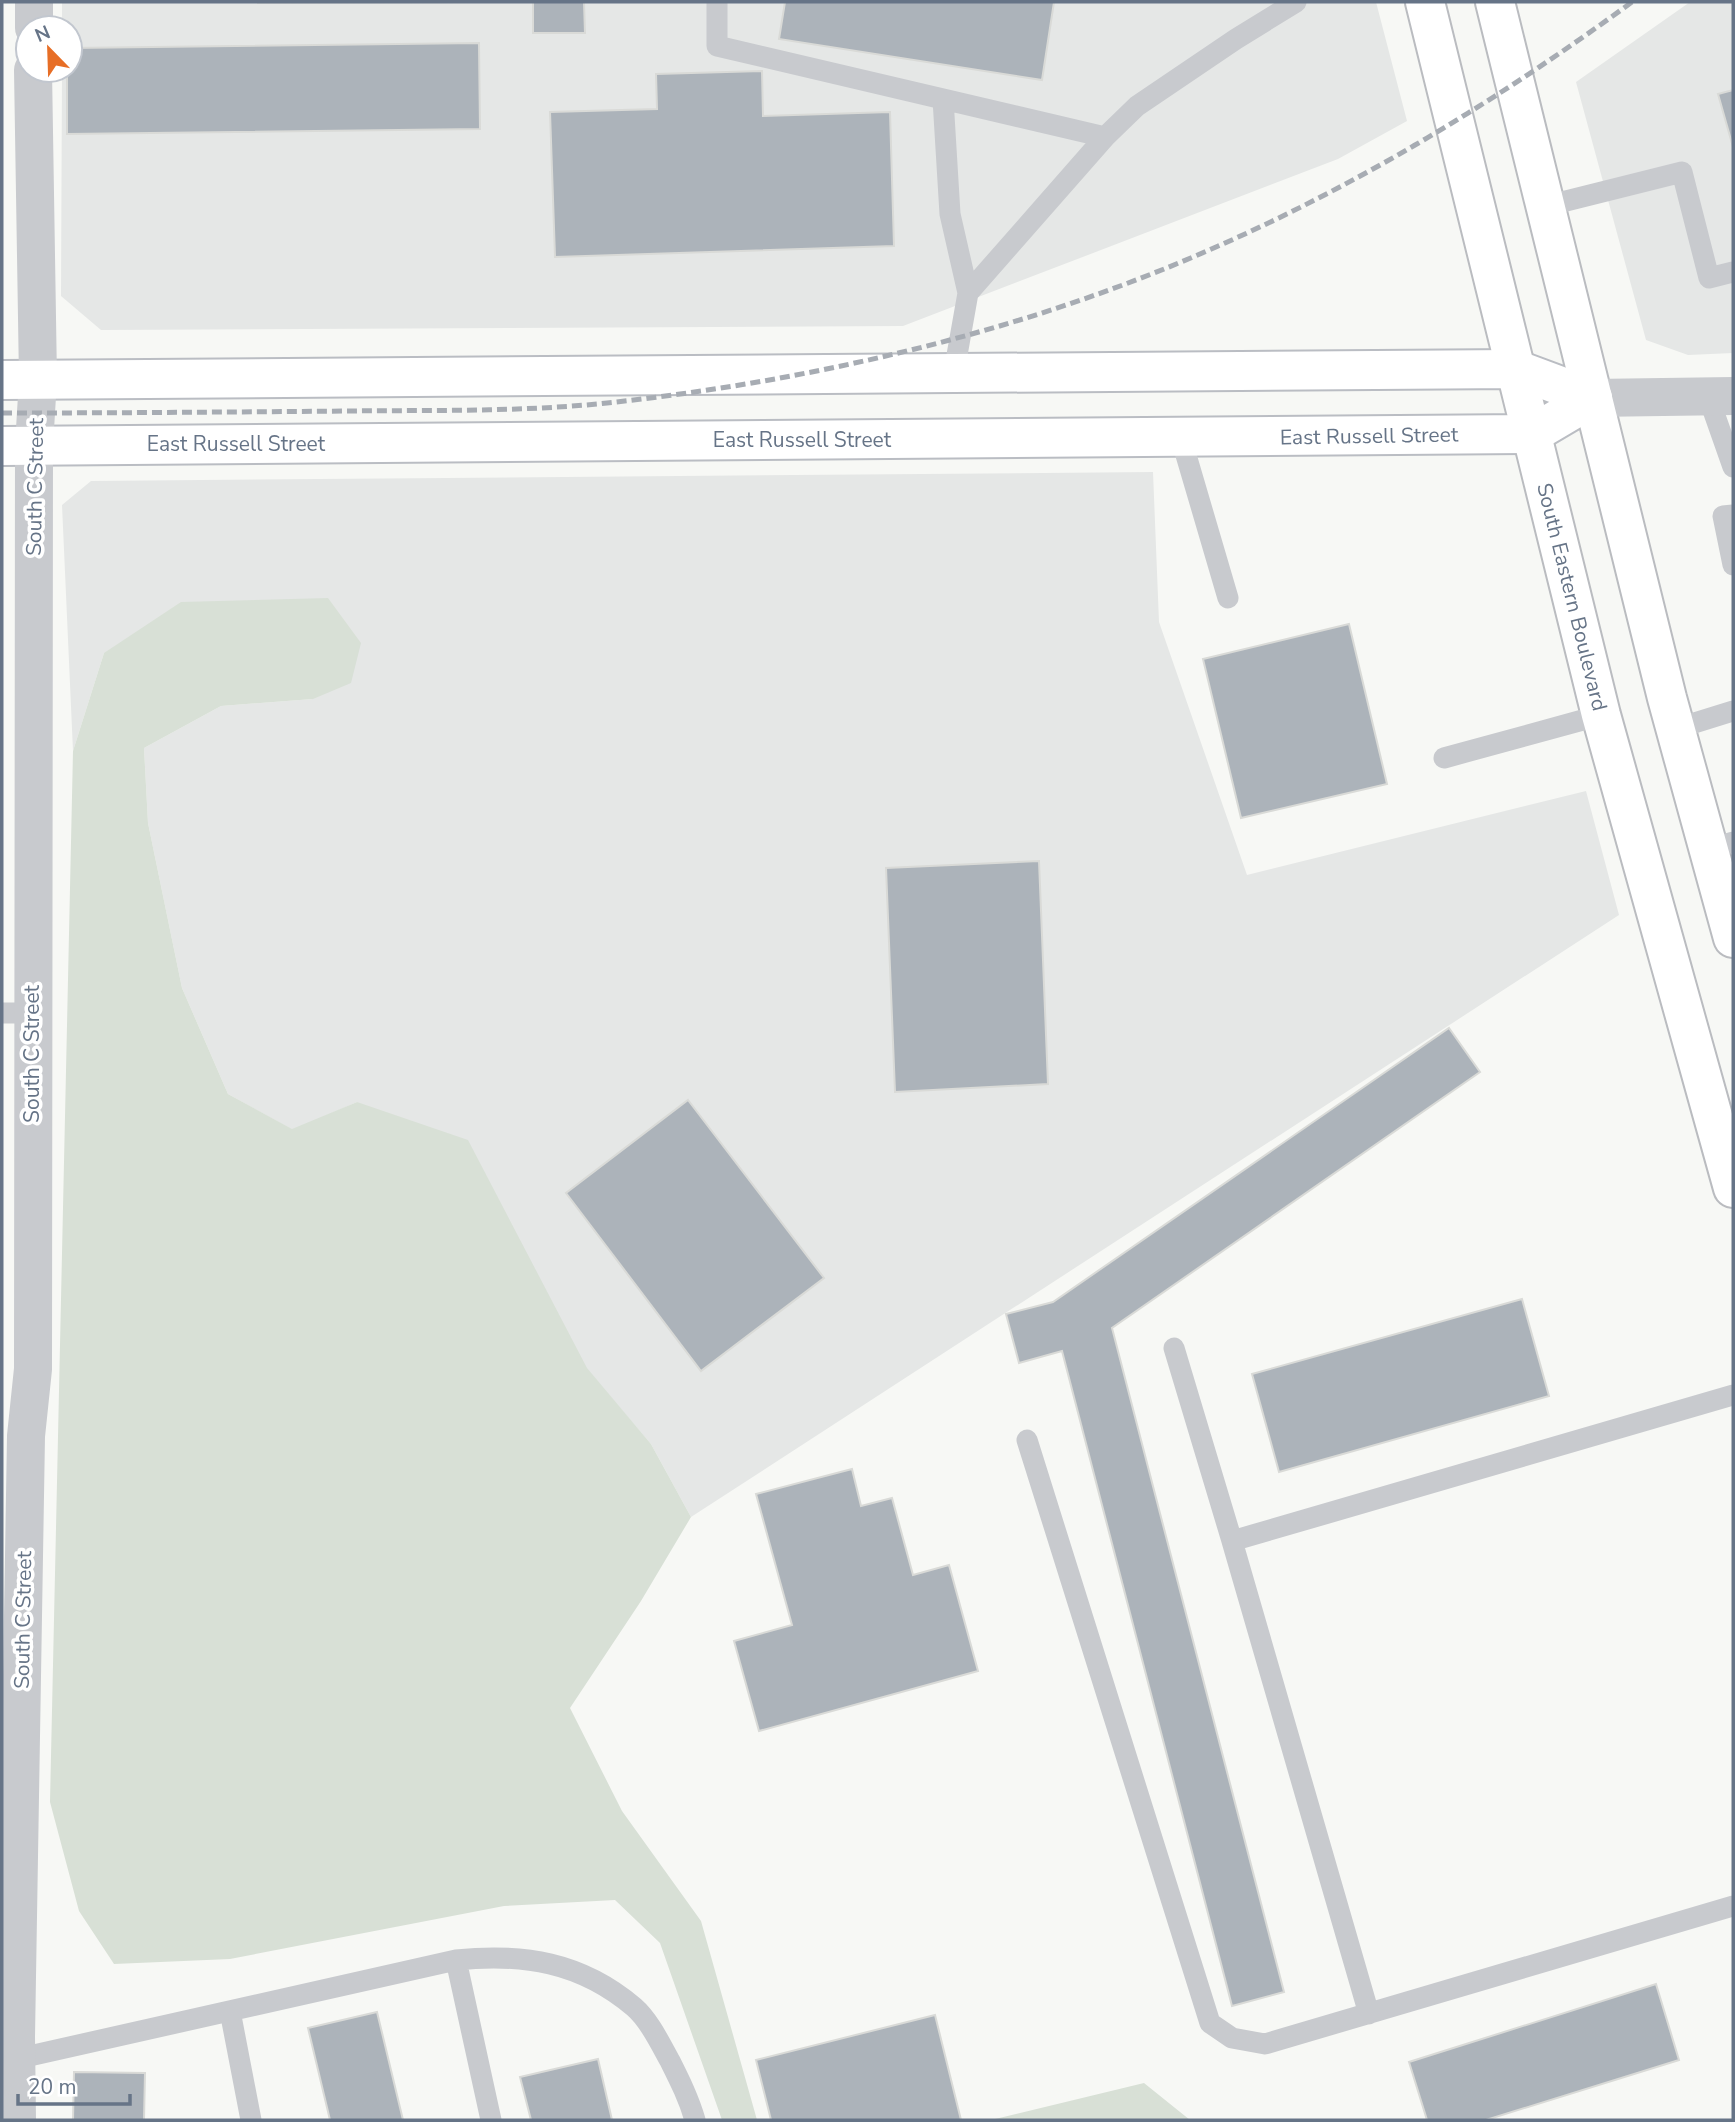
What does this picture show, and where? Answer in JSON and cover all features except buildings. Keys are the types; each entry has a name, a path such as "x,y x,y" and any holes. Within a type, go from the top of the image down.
{"main road":[{"name":"South Eastern Boulevard","path":"1424,2 1601,715 1733,1188"},
{"path":"1495,2 1675,729 1721,845 1733,938"},
{"name":"East Russell Street","path":"20,379 1515,369 1593,398"},
{"name":"East Russell Street","path":"18,446 1532,434 1593,398"}],"street":[{"name":"South C Street","path":"17,2120 11,2045 14,1436 33,1369 17,1013 18,446 32,84"},
{"name":"East Russell Street","path":"1593,398 1720,396"}],"lane":[{"path":"718,2 717,46 1105,137"},
{"path":"968,293 1105,137 1137,106 1296,2"},
{"path":"943,99 950,214 968,293 954,372"},
{"path":"1546,206 1682,172 1709,278 1733,272"},
{"path":"1720,396 1733,467"},
{"path":"1181,438 1228,598"},
{"path":"1733,516 1723,516 1733,565"},
{"path":"1675,729 1733,711"},
{"path":"1444,758 1601,715"},
{"path":"1174,1348 1369,2014"},
{"path":"1232,1541 1733,1395"},
{"path":"1027,1440 1210,2023 1231,2038 1265,2044 1733,1906"},
{"path":"11,2045 230,2011 456,1960 494,1956 553,1964 592,1978 635,2008 666,2053 688,2096 695,2120"},
{"path":"456,1960 491,2120"},
{"path":"230,2011 251,2120"}],"shaded area":[{"path":"62,2 1376,2 1407,121 1338,159 903,326 101,330 61,296 62,84 84,84 84,14 62,14"},
{"path":"1690,2 1733,2 1733,353 1688,355 1646,340 1576,82"},
{"path":"1153,472 1159,622 1247,875 1586,791 1619,915 691,1517 651,1444 357,1102 293,1130 228,1094 182,988 148,823 144,748 221,706 313,699 104,653 73,751 62,505 91,481"},
{"path":"328,598 361,643 351,683 313,699 221,706 144,748 148,823 182,988 228,1094 292,1129 357,1102 468,1140 587,1368 651,1444 691,1517 641,1601 570,1708 622,1811 701,1921 757,2120 722,2120 660,1943 615,1900 504,1906 230,1959 114,1964 79,1911 50,1802 73,751 104,653 181,602"},
{"path":"1144,2083 1190,2120 991,2120"}],"railway":[{"path":"2,413 477,410 575,406 762,381 918,348 1070,304 1144,277 1271,222 1431,136 1533,71 1632,2"}]}
